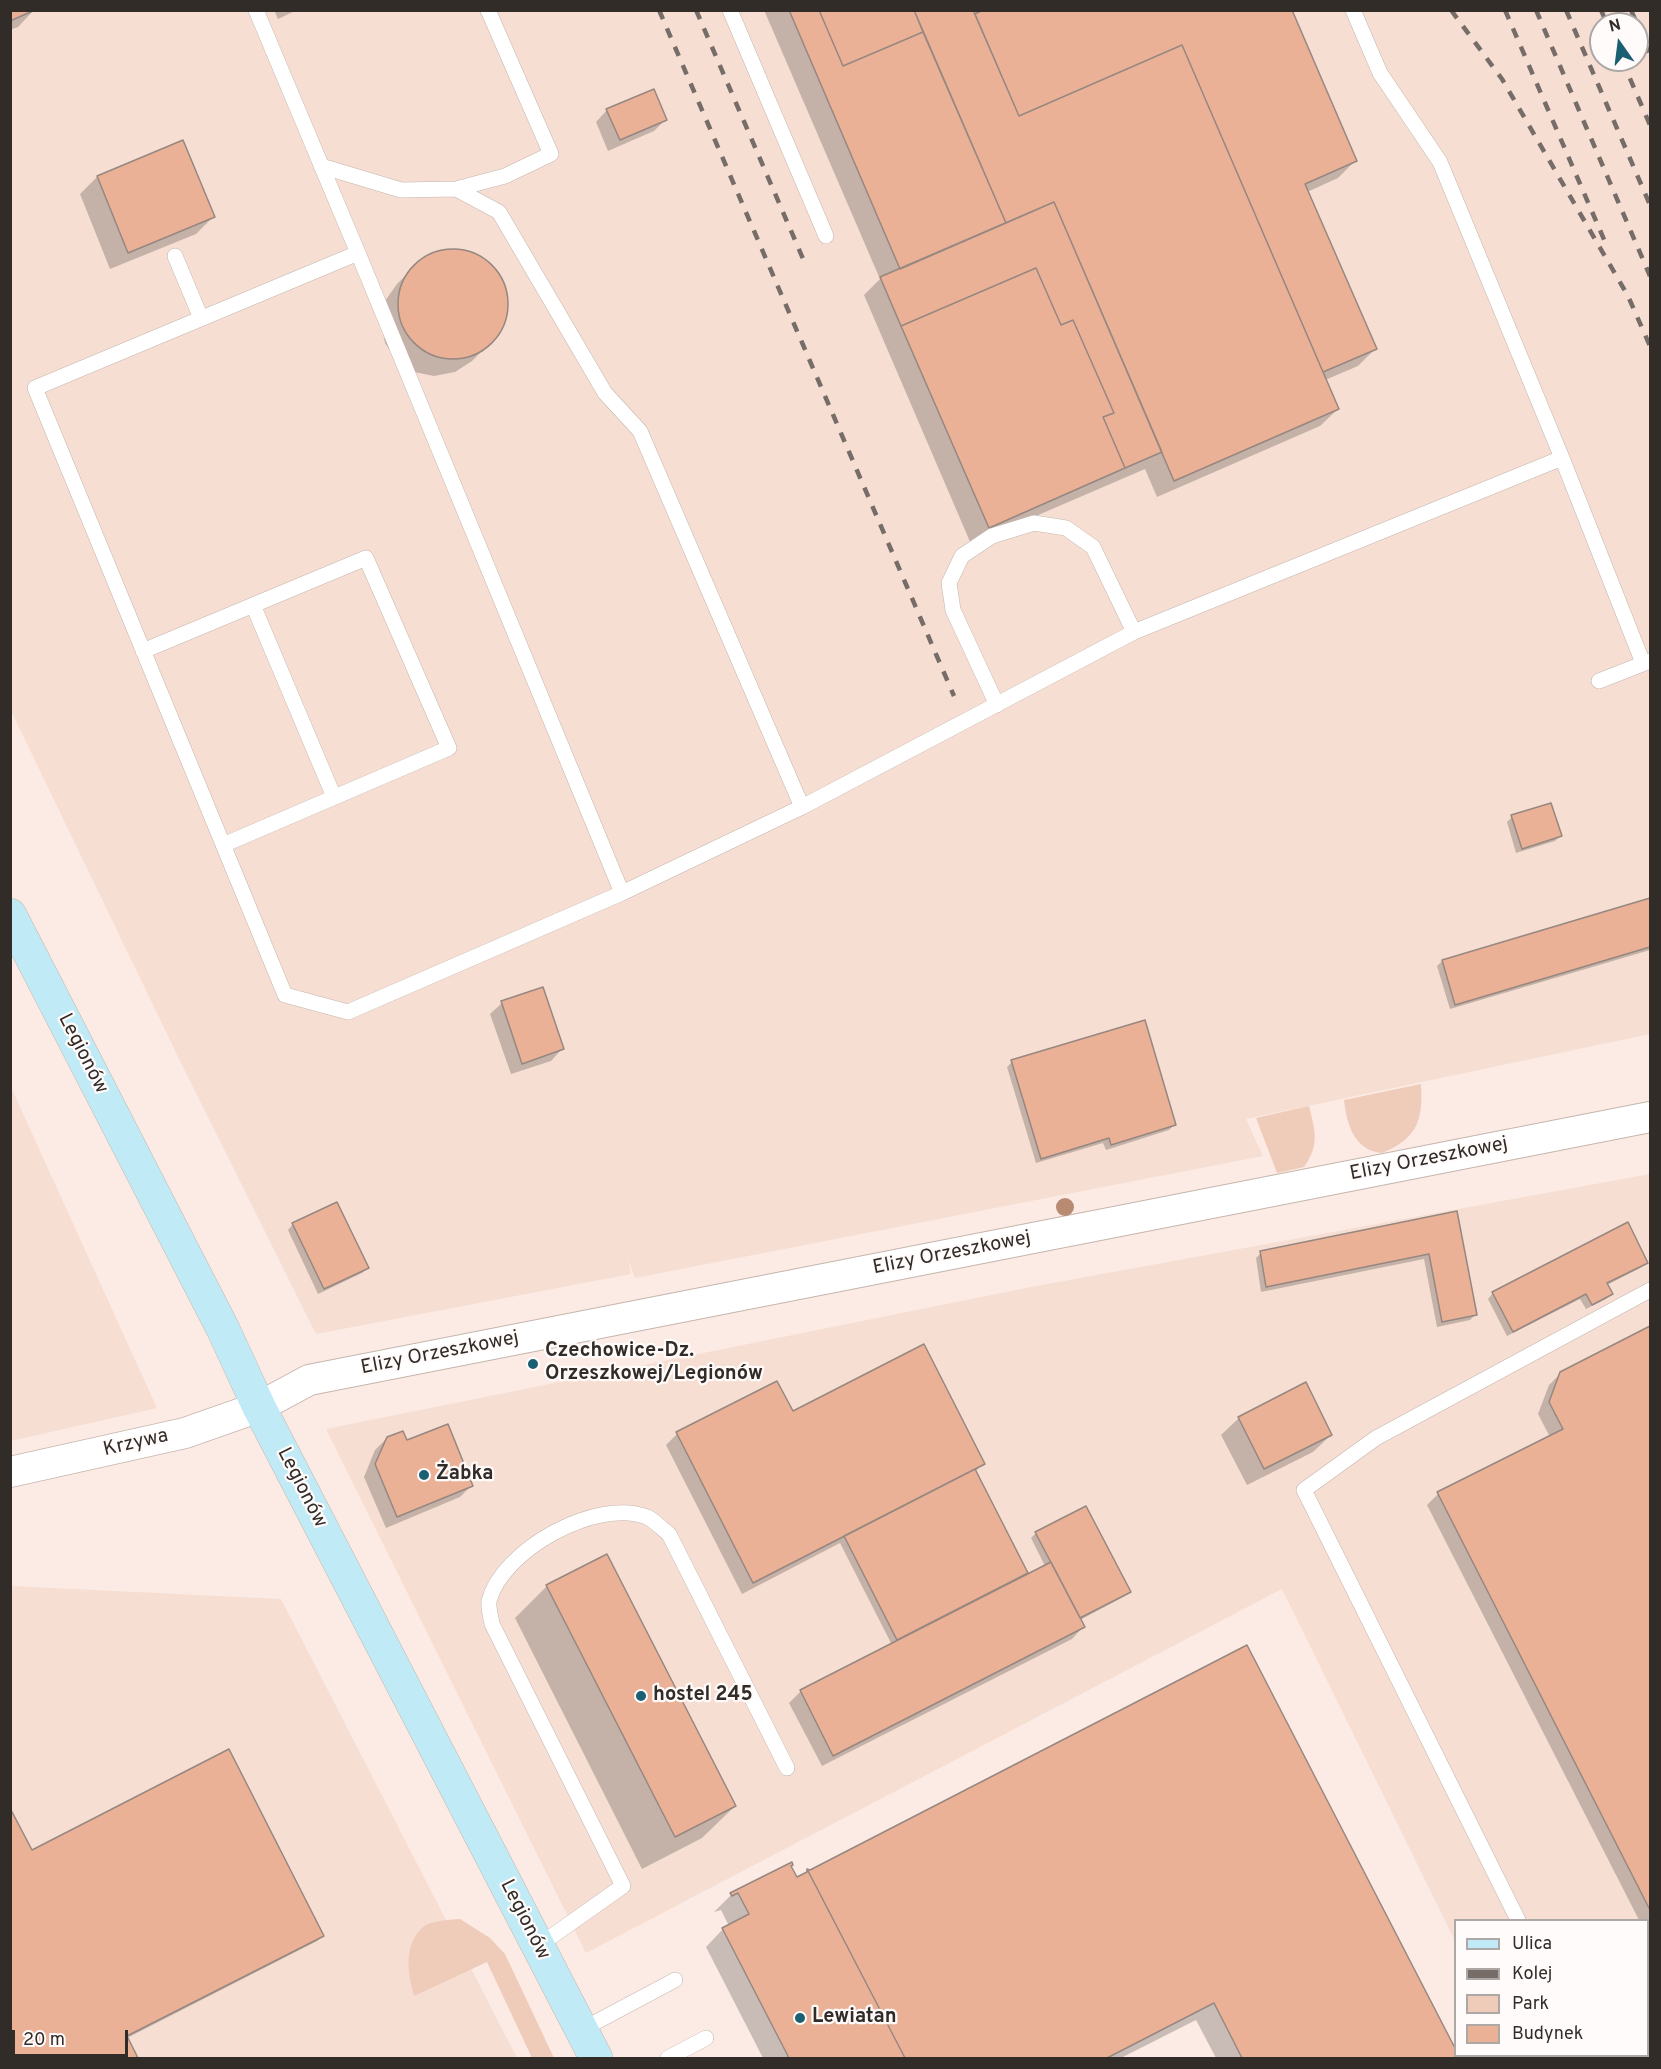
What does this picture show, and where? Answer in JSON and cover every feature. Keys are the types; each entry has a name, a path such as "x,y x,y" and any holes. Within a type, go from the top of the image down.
{"street":[{"name":"Legionów","path":"10,915 223,1329 259,1407 596,2058"},
{"name":"Elizy Orzeszkowej","path":"259,1407 309,1380 1650,1117"},
{"name":"Krzywa","path":"10,1472 185,1433 259,1407"}],"lane":[{"path":"256,10 622,893"},
{"path":"321,166 401,190 456,189 505,176 551,154 488,10"},
{"path":"730,10 826,236"},
{"path":"1353,10 1380,73 1440,162 1647,662 1599,681"},
{"path":"456,189 499,212 605,393 640,431 802,807"},
{"path":"358,253 35,388 285,995 348,1012 622,893 802,807 1134,632 1562,458"},
{"path":"176,256 201,318"},
{"path":"998,705 953,610 949,583 962,556 992,536 1034,523 1066,528 1093,547 1134,632"},
{"path":"143,651 366,558 449,748 223,845"},
{"path":"253,605 334,797"},
{"path":"1518,1919 1304,1490 1376,1438 1650,1290"},
{"path":"538,1946 623,1886 492,1624 489,1603 497,1582 511,1564 539,1542 570,1524 596,1515 627,1513 648,1517 669,1534 787,1768"},
{"path":"581,2030 675,1980"},
{"path":"669,2058 706,2038"}],"shaded area":[{"path":"11,11 1650,11 1650,1034 1246,1119 1263,1156 635,1278 628,1259 631,1274 316,1334 181,1063 11,711"},
{"path":"10,1085 157,1408 11,1441 10,1441"},
{"path":"1650,1174 1650,2058 1513,2058 1649,2057 1649,1919 1454,1919 1454,1939 1282,1589 586,1953 326,1429 1031,1287"},
{"path":"11,1586 281,1599 517,2058 11,2058"}],"green space":[{"path":"1421,1084 1419,1118 1411,1134 1404,1141 1382,1153 1372,1151 1358,1142 1347,1118 1344,1100"},
{"path":"1309,1106 1315,1138 1309,1159 1304,1167 1277,1173 1256,1118"},
{"path":"460,1919 490,1938 505,1954 554,2058 532,2058 487,1962 414,1996 409,1961 416,1935 430,1923"}],"building":[{"path":"10,10 35,10 10,21"},
{"path":"789,10 819,10 843,66 923,32 1006,223 900,269"},
{"path":"819,10 914,10 923,32 843,66"},
{"path":"914,10 973,10 1019,116 1182,45 1339,409 1174,481 1054,202 1006,223"},
{"path":"983,10 1292,10 1357,161 1305,184 1377,349 1323,372 1182,45 1019,116 975,14"},
{"path":"654,89 667,120 620,140 606,109"},
{"path":"183,140 215,217 128,253 97,176"},
{"path":"1054,202 1162,452 1125,468 1103,417 1114,413 1073,320 1061,325 1036,268 901,326 880,277"},
{"path":"453,249 474,254 492,265 503,283 508,304 503,325 492,343 474,354 453,359 432,354 414,343 403,325 398,304 403,283 414,265 432,254"},
{"path":"1036,268 1061,325 1073,320 1114,413 1103,417 1125,468 989,528 901,326"},
{"path":"1551,803 1562,836 1522,849 1511,815"},
{"path":"1650,898 1650,947 1455,1005 1442,960"},
{"path":"543,987 564,1049 522,1064 501,1001"},
{"path":"1145,1020 1176,1125 1111,1145 1109,1138 1041,1159 1011,1060"},
{"path":"337,1202 369,1268 324,1289 292,1223"},
{"path":"1457,1211 1477,1315 1442,1322 1429,1254 1266,1287 1260,1251"},
{"path":"1628,1222 1648,1263 1607,1283 1613,1294 1592,1305 1586,1294 1513,1332 1492,1292"},
{"path":"1650,1326 1650,1910 1437,1492 1563,1429 1549,1402 1560,1372"},
{"path":"924,1344 985,1464 753,1583 676,1432 777,1381 793,1411"},
{"path":"1306,1382 1332,1435 1264,1469 1238,1417"},
{"name":"Żabka","path":"448,1424 473,1486 397,1517 375,1464 387,1437 403,1431 407,1440"},
{"path":"975,1469 1028,1573 897,1640 844,1536"},
{"path":"1086,1506 1131,1592 1080,1618 1035,1532"},
{"name":"hostel 245","path":"607,1554 736,1806 675,1837 546,1585"},
{"path":"1051,1562 1085,1627 833,1756 800,1690"},
{"path":"1247,1645 1454,2046 1454,2057 1460,2058 1242,2058 1214,2003 1107,2058 905,2058 807,1869 810,1870"},
{"path":"229,1749 324,1936 127,2036 138,2058 10,2058 10,1808 32,1850"},
{"path":"792,1862 791,1866 797,1877 807,1872 807,1869 905,2058 789,2058 722,1928 749,1914 738,1893 732,1896 730,1893"}],"railway":[{"path":"659,10 954,696"},
{"path":"696,10 804,261"},
{"path":"1451,10 1502,79 1628,296 1650,346"},
{"path":"1505,10 1606,244"},
{"path":"1536,10 1650,276"},
{"path":"1566,10 1650,205"},
{"path":"1627,72 1650,125"}],"place":[{"name":"Czechowice-Dz. Orzeszkowej/Legionów","path":"533,1364"},
{"name":"Żabka","path":"424,1475"},
{"name":"hostel 245","path":"641,1696"},
{"name":"Lewiatan","path":"800,2018"}]}
